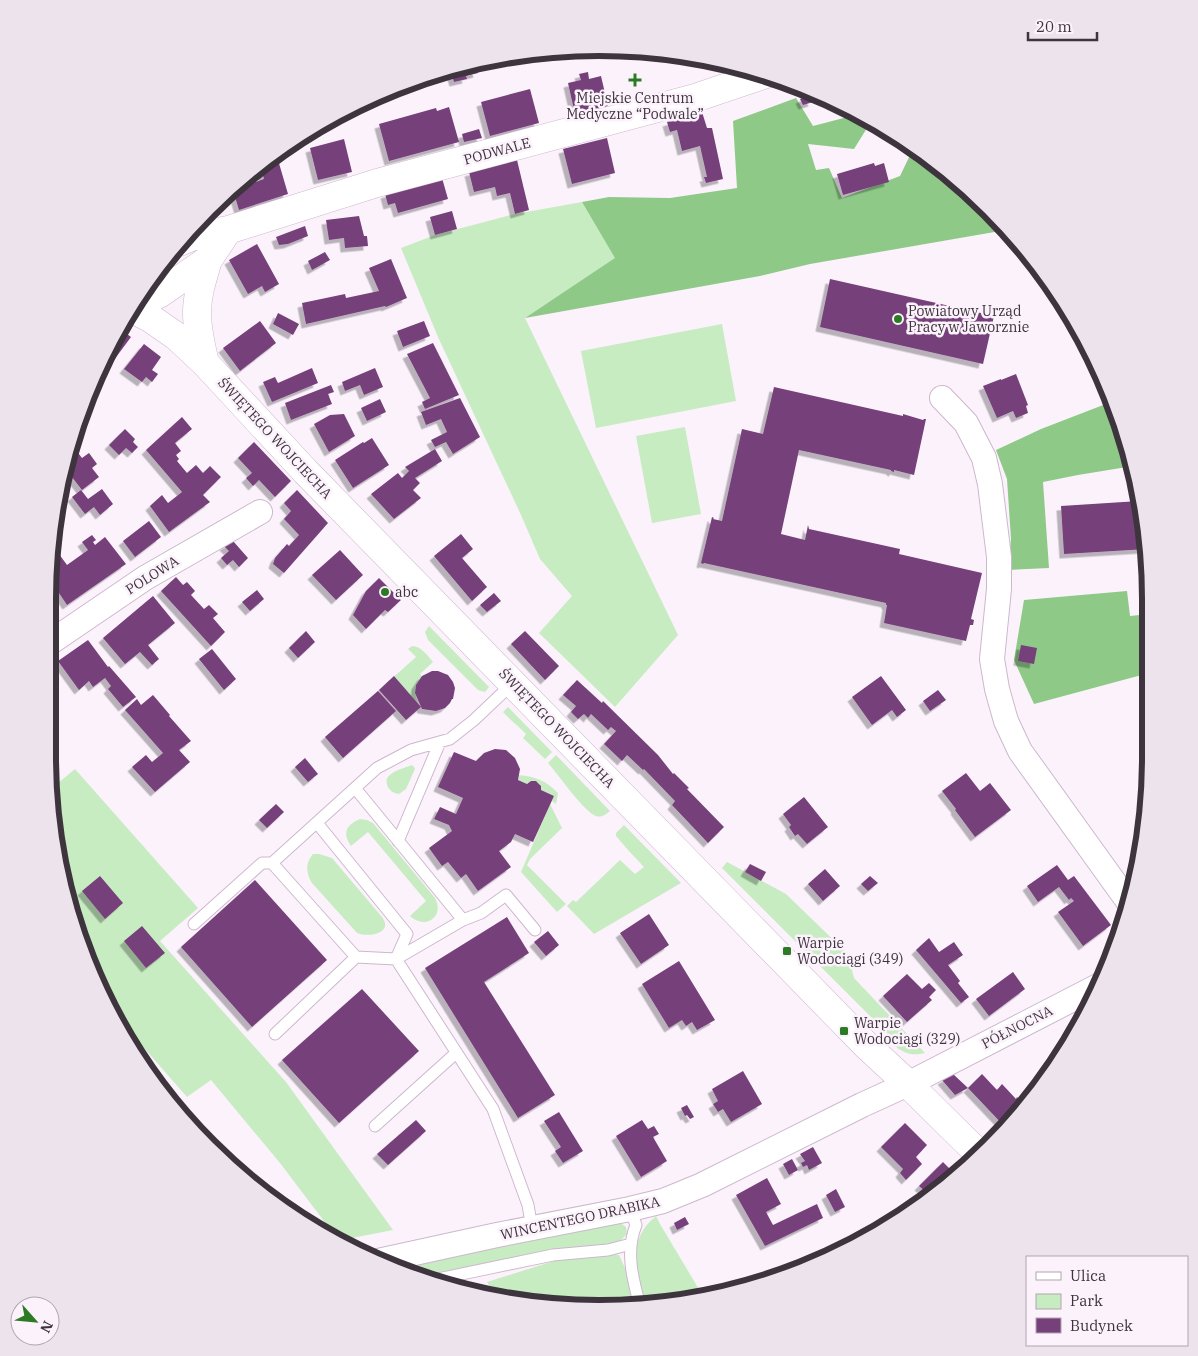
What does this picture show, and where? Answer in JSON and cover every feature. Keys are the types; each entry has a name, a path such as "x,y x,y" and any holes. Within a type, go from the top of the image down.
{"street":[{"name":"PODWALE","path":"195,237 228,230 377,183 695,98 752,79"},
{"path":"205,363 197,314 198,299 208,260 228,230"},
{"path":"147,299 159,294 208,260"},
{"name":"ŚWIĘTEGO WOJCIECHA","path":"139,312 176,336 205,363 306,472 866,1045 974,1149"},
{"path":"942,398 966,424 984,458 990,484 999,557 999,589 992,659 997,689 1006,721 1020,751 1123,895"},
{"name":"POLOWA","path":"56,639 145,578 260,512"},
{"name":"PÓŁNOCNA","path":"908,1084 1089,991"},
{"name":"WINCENTEGO DRABIKA","path":"391,1258 664,1201 702,1185 862,1104 908,1084"}],"lane":[{"path":"194,924 262,862 272,862 377,768 411,750 450,739 474,720 513,683"},
{"path":"398,841 440,742"},
{"path":"354,788 463,920"},
{"path":"317,823 407,934 396,959"},
{"path":"272,862 356,958"},
{"path":"275,1034 356,958 396,959 463,920 481,913 506,895 535,930"},
{"path":"396,959 493,1109 528,1205 532,1228"},
{"path":"376,1126 456,1052"},
{"path":"630,1209 636,1225 632,1234 630,1250 632,1276 638,1299"},
{"path":"446,1277 553,1255 608,1250 631,1244"}],"green space":[{"path":"796,98 813,126 848,117 867,128 854,149 808,144 816,170 829,168 842,198 900,176 910,155 957,191 998,231 810,264 760,276 525,318 615,258 582,202 609,197 670,198 737,188 733,121"},
{"path":"582,202 616,258 525,318 678,635 615,707 539,633 572,596 540,559 438,337 401,248 435,235 515,214"},
{"path":"722,324 736,401 596,428 581,351"},
{"path":"1105,404 1125,467 1043,482 1049,568 1008,570 1011,539 1007,479 996,450 1041,429"},
{"path":"685,427 701,514 652,523 636,436"},
{"path":"1127,591 1130,616 1142,615 1142,675 1034,704 1014,660 1024,600"},
{"path":"429,626 489,687 485,692 478,690 428,640 425,632"},
{"path":"412,646 421,649 433,662 420,674 422,677 415,690 418,703 394,676 416,657 408,649"},
{"path":"508,707 552,752 545,759 523,738 526,734 503,712"},
{"path":"556,755 610,811 604,815 596,816 585,808 548,763"},
{"path":"412,765 415,769 406,789 399,794 391,791 388,787 387,778 394,772"},
{"path":"75,769 198,908 160,941 286,1082 393,1230 349,1239 329,1227 280,1163 211,1080 187,1097 135,1037 112,997 85,931 67,863 57,784"},
{"path":"519,775 535,778 549,785 558,793 556,804 552,801 554,796 541,790 537,782 527,784 518,780"},
{"path":"550,804 562,828 530,859 527,865 566,904 557,912 521,872"},
{"path":"360,819 373,823 435,898 437,911 432,919 422,922 410,916 426,901 368,832 351,846 346,833 347,830 351,824"},
{"path":"624,825 681,883 594,934 567,906 573,900 576,902 620,860 635,874 644,867 616,836 616,833"},
{"path":"313,854 332,858 382,917 385,922 383,930 368,935 357,933 312,883 308,876 307,868"},
{"path":"727,862 786,894 848,954 854,978 925,1053 908,1054 894,1045 891,1037 722,868"},
{"path":"656,1216 699,1290 643,1298 636,1258 640,1236 646,1226"},
{"path":"619,1222 626,1227 627,1234 621,1240 608,1245 552,1251 433,1273 406,1264"},
{"path":"610,1254 619,1255 625,1268 632,1299 564,1299 528,1295 491,1289 487,1282 554,1261"}],"building":[{"path":"477,71 478,73 466,76 467,79 454,82 452,77"},
{"path":"588,72 589,79 601,76 608,106 575,114 568,83 581,80 579,74"},
{"path":"530,89 539,123 490,136 481,102"},
{"path":"805,97 813,102 803,105 800,99"},
{"path":"449,107 459,142 389,161 379,124 436,108 437,111"},
{"path":"702,112 707,128 712,128 723,179 706,183 704,177 707,177 700,146 682,151 677,130 670,132 667,122"},
{"path":"479,129 482,138 464,142 462,134"},
{"path":"607,138 615,173 572,184 563,149"},
{"path":"344,139 352,172 318,180 310,148"},
{"path":"517,160 529,210 515,214 510,193 497,196 495,187 474,192 469,172"},
{"path":"278,161 288,194 239,210 235,197 249,184 264,179 262,173"},
{"path":"874,163 875,166 884,163 889,182 843,195 837,174"},
{"path":"442,178 448,199 398,213 395,203 388,205 385,194"},
{"path":"452,211 457,229 435,235 430,217"},
{"path":"359,216 364,236 367,236 368,246 345,248 344,238 329,240 326,220"},
{"path":"305,226 308,236 288,244 279,245 276,237"},
{"path":"257,244 279,284 265,292 262,286 248,294 229,260"},
{"path":"325,252 330,260 312,270 308,261"},
{"path":"391,259 407,298 386,307 306,324 302,303 345,294 346,298 379,291 369,268"},
{"path":"830,279 994,316 983,364 820,327"},
{"path":"278,313 299,324 293,335 273,324"},
{"path":"260,321 276,343 240,371 223,348"},
{"path":"424,321 430,336 403,347 397,331"},
{"path":"126,333 131,337 111,364 112,359"},
{"path":"433,343 459,395 425,409 422,402 430,398 407,354"},
{"path":"144,344 161,357 152,370 158,374 152,382 146,377 142,382 124,369"},
{"path":"312,368 318,383 272,402 263,382 275,377 278,383"},
{"path":"375,368 383,387 364,395 360,385 345,391 342,382"},
{"path":"1016,374 1028,405 1026,406 1028,413 1016,418 1013,411 997,418 983,386"},
{"path":"331,385 334,392 328,394 332,404 291,420 285,403"},
{"path":"774,387 903,416 903,414 923,420 926,419 914,475 799,450 781,534 805,540 808,525 809,529 900,549 899,554 982,573 971,619 974,620 973,625 970,625 966,641 884,623 886,603 701,563 712,517 722,521 742,429 763,434"},
{"path":"460,398 480,437 453,454 446,442 435,447 431,440 447,432 441,419 426,425 421,412"},
{"path":"380,399 386,412 367,421 361,408"},
{"path":"344,414 355,436 329,452 314,424 330,415"},
{"path":"182,417 192,429 175,443 181,451 176,455 179,459 177,461 187,473 196,465 203,473 210,466 221,477 203,495 210,502 169,532 150,506 162,495 168,503 182,492 146,450"},
{"path":"125,429 135,439 133,442 138,447 132,453 126,448 119,455 109,445"},
{"path":"372,438 389,465 353,488 335,460"},
{"path":"254,442 291,481 275,497 259,480 253,486 246,478 252,473 238,458"},
{"path":"435,449 442,461 415,478 420,483 413,490 421,498 394,519 371,494 398,473 402,478 409,471 405,467"},
{"path":"77,452 82,458 89,453 97,464 92,468 99,477 82,490 71,476"},
{"path":"102,489 113,504 100,515 94,507 85,514 72,497 81,490 88,499"},
{"path":"297,490 328,523 284,573 273,564 275,558 287,544 289,546 299,535 284,519 291,511 284,503"},
{"path":"1132,501 1139,549 1064,554 1061,506"},
{"path":"149,521 161,537 135,557 123,541"},
{"path":"461,534 473,549 462,558 487,587 472,601 434,556"},
{"path":"92,535 96,540 93,542 95,545 105,537 126,564 67,605 56,589 57,573 59,571 57,568 58,555 67,565 88,550 82,542"},
{"path":"233,541 248,558 239,567 233,560 227,565 221,558 229,551 224,546"},
{"path":"340,550 363,575 336,600 312,575"},
{"path":"176,577 183,585 187,582 195,591 191,595 204,609 209,605 218,614 213,618 225,632 211,646 161,591"},
{"path":"379,578 401,600 388,612 385,610 366,629 353,615 366,591"},
{"path":"257,590 264,599 250,611 242,602"},
{"path":"494,593 501,601 487,612 480,605"},
{"path":"153,596 175,623 148,645 159,659 152,665 140,652 125,664 103,638"},
{"path":"306,631 315,642 298,658 289,648"},
{"path":"525,631 559,666 545,680 511,644"},
{"path":"88,640 108,667 136,697 123,707 108,689 111,686 105,678 93,687 89,681 79,690 58,661"},
{"path":"1021,645 1037,648 1034,664 1018,661"},
{"path":"212,649 236,679 224,690 199,659"},
{"path":"432,671 448,675 455,688 453,699 450,703 445,708 436,711 422,709 415,693 416,685 422,676"},
{"path":"394,676 421,707 406,720 379,690"},
{"path":"881,676 906,710 897,717 892,710 872,725 852,697"},
{"path":"577,680 602,703 603,701 658,755 673,774 689,788 687,789 724,827 708,843 672,805 675,801 644,769 627,755 622,761 604,744 616,731 611,727 608,730 591,714 588,718 584,714 578,719 571,712 576,706 563,695"},
{"path":"938,690 946,700 930,711 923,701"},
{"path":"378,691 396,711 343,758 325,737"},
{"path":"153,695 191,741 179,750 190,762 155,792 132,767 146,755 152,762 163,753 125,710 137,699 141,705"},
{"path":"495,749 506,750 515,758 520,769 518,780 527,784 531,781 536,781 541,786 541,790 554,796 533,842 515,834 511,842 499,851 511,867 478,891 466,874 461,878 448,862 442,866 429,848 452,831 449,825 434,819 440,807 456,814 463,798 438,787 454,752 476,761 484,753"},
{"path":"305,758 318,774 308,782 295,767"},
{"path":"966,773 980,791 990,783 1011,810 975,837 942,791"},
{"path":"804,797 828,827 807,844 798,834 795,836 789,827 791,825 783,814"},
{"path":"276,804 284,812 267,828 259,820"},
{"path":"750,864 766,872 761,881 745,872"},
{"path":"1057,865 1068,880 1074,876 1111,925 1083,946 1058,912 1074,901 1071,898 1069,900 1059,887 1038,902 1027,886"},
{"path":"825,869 840,886 823,901 808,884"},
{"path":"100,876 123,903 105,919 82,891"},
{"path":"870,876 878,883 868,891 861,884"},
{"path":"255,880 327,960 252,1027 181,947"},
{"path":"649,914 669,945 641,964 620,933"},
{"path":"507,917 529,953 484,982 555,1095 518,1118 425,968"},
{"path":"142,926 165,953 146,968 124,941"},
{"path":"548,931 559,945 546,956 534,942"},
{"path":"929,938 939,952 954,942 963,955 948,965 960,981 958,983 969,997 961,1003 916,950"},
{"path":"679,961 715,1020 697,1030 692,1022 686,1026 682,1020 669,1028 642,984"},
{"path":"1013,972 1025,989 989,1016 976,999"},
{"path":"907,974 922,989 929,983 936,990 929,997 932,1000 907,1022 883,996"},
{"path":"362,989 419,1051 339,1123 282,1060"},
{"path":"743,1071 762,1104 731,1122 723,1109 718,1112 713,1104 718,1101 712,1089"},
{"path":"953,1074 968,1088 955,1095 942,1080"},
{"path":"982,1074 997,1090 1002,1084 1016,1099 1017,1097 1020,1100 1000,1122 968,1088"},
{"path":"687,1105 694,1117 690,1119 687,1115 685,1116 681,1108"},
{"path":"559,1112 583,1151 563,1163 555,1151 561,1147 544,1121"},
{"path":"416,1120 426,1131 388,1165 377,1154"},
{"path":"642,1120 648,1129 654,1126 659,1134 653,1137 667,1161 641,1177 616,1136"},
{"path":"905,1123 927,1145 916,1157 922,1164 906,1180 900,1173 903,1169 881,1147"},
{"path":"813,1147 822,1163 809,1170 807,1165 803,1167 801,1163 805,1161 800,1154"},
{"path":"792,1159 798,1170 789,1175 783,1164"},
{"path":"943,1162 951,1170 925,1191 919,1186"},
{"path":"767,1178 781,1204 766,1212 773,1225 817,1204 823,1218 765,1246 736,1195"},
{"path":"836,1189 845,1207 835,1212 826,1195"},
{"path":"685,1217 689,1224 677,1230 674,1223"}],"place":[{"name":"Miejskie Centrum Medyczne “Podwale”","path":"635,80"},
{"name":"Powiatowy Urząd Pracy w Jaworznie","path":"898,319"},
{"name":"abc","path":"385,592"},
{"name":"Warpie Wodociągi (349)","path":"787,951"},
{"name":"Warpie Wodociągi (329)","path":"844,1031"}]}
